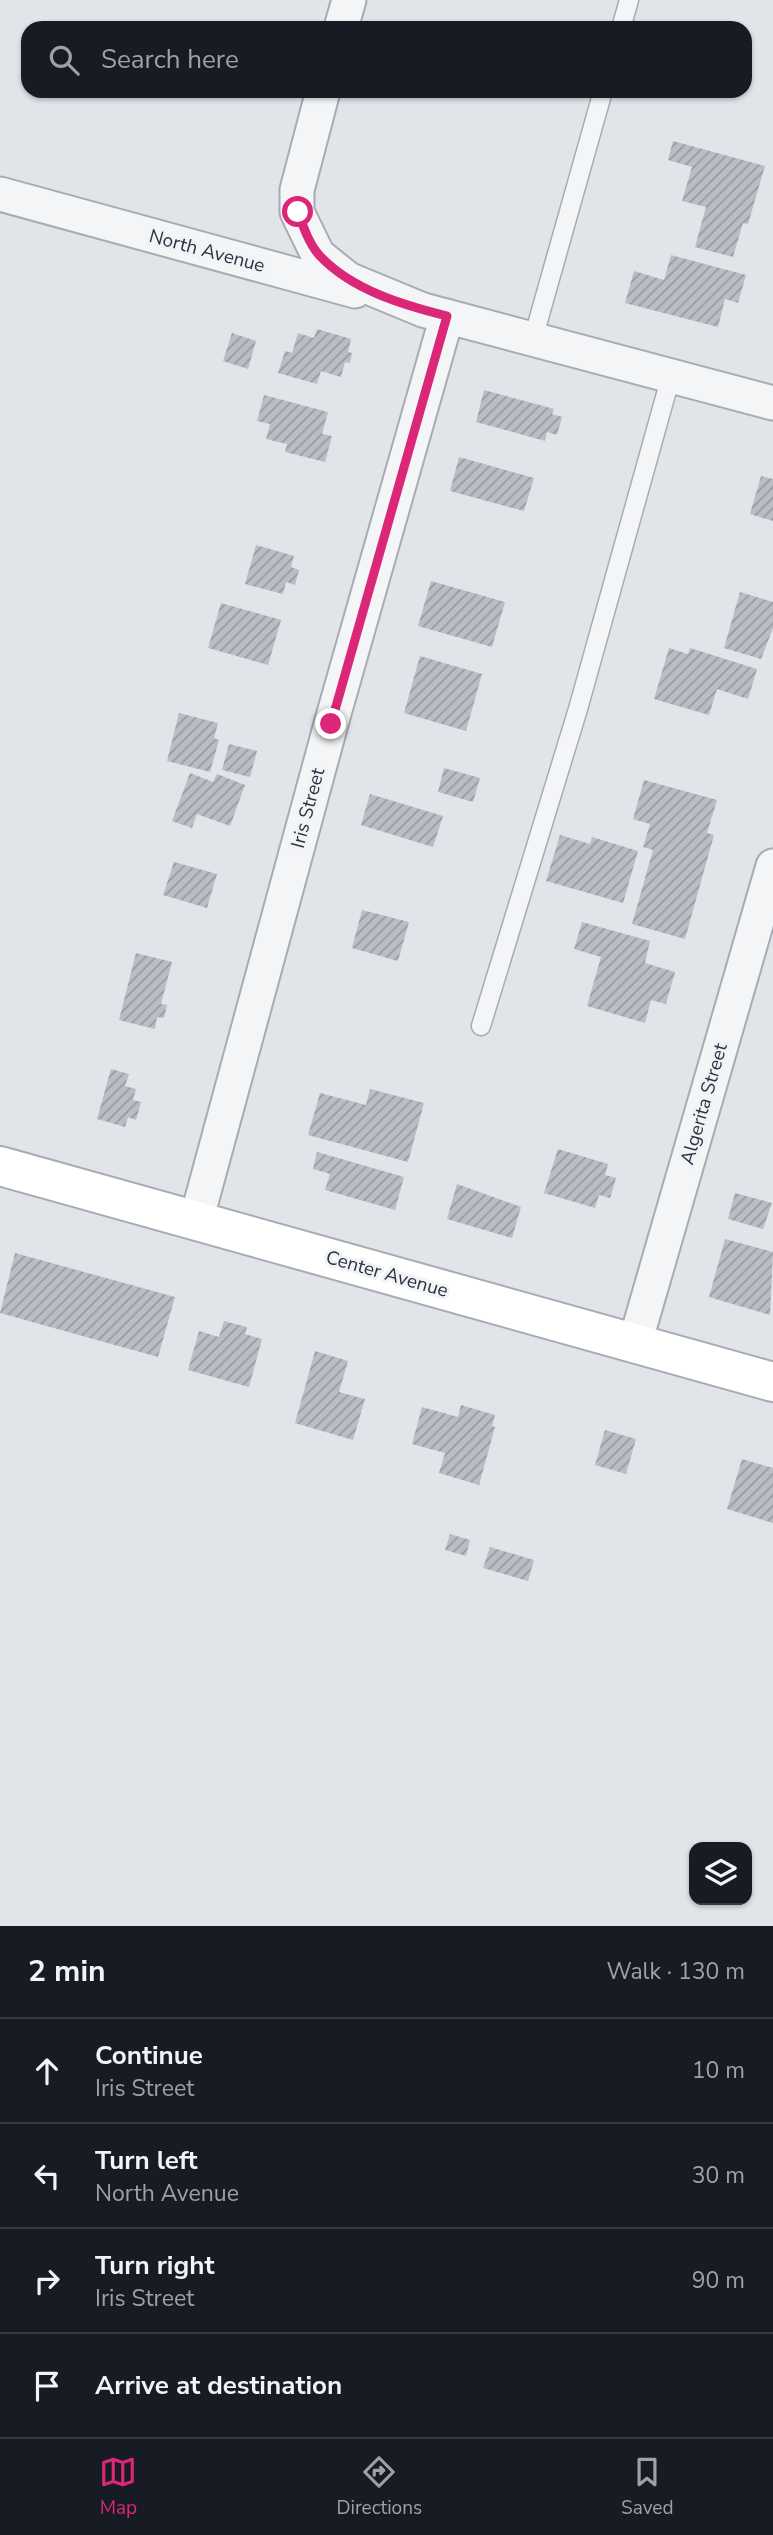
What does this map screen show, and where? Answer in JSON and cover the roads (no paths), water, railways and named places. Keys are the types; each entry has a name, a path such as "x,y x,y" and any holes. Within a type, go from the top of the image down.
{"street":[{"path":"343,21 349,0"},
{"name":"North Avenue","path":"321,98 297,190 298,212 318,255 348,279 415,307"},
{"name":"North Avenue","path":"0,194 773,403"},
{"name":"Iris Street","path":"196,1221 331,724 447,316"},
{"name":"Algerita Street","path":"635,1343 773,866"},
{"name":"Center Avenue","path":"0,1166 773,1382"}],"lane":[{"path":"623,21 628,0"},
{"path":"533,339 601,98"},
{"path":"481,1026 578,709 671,376"}]}
